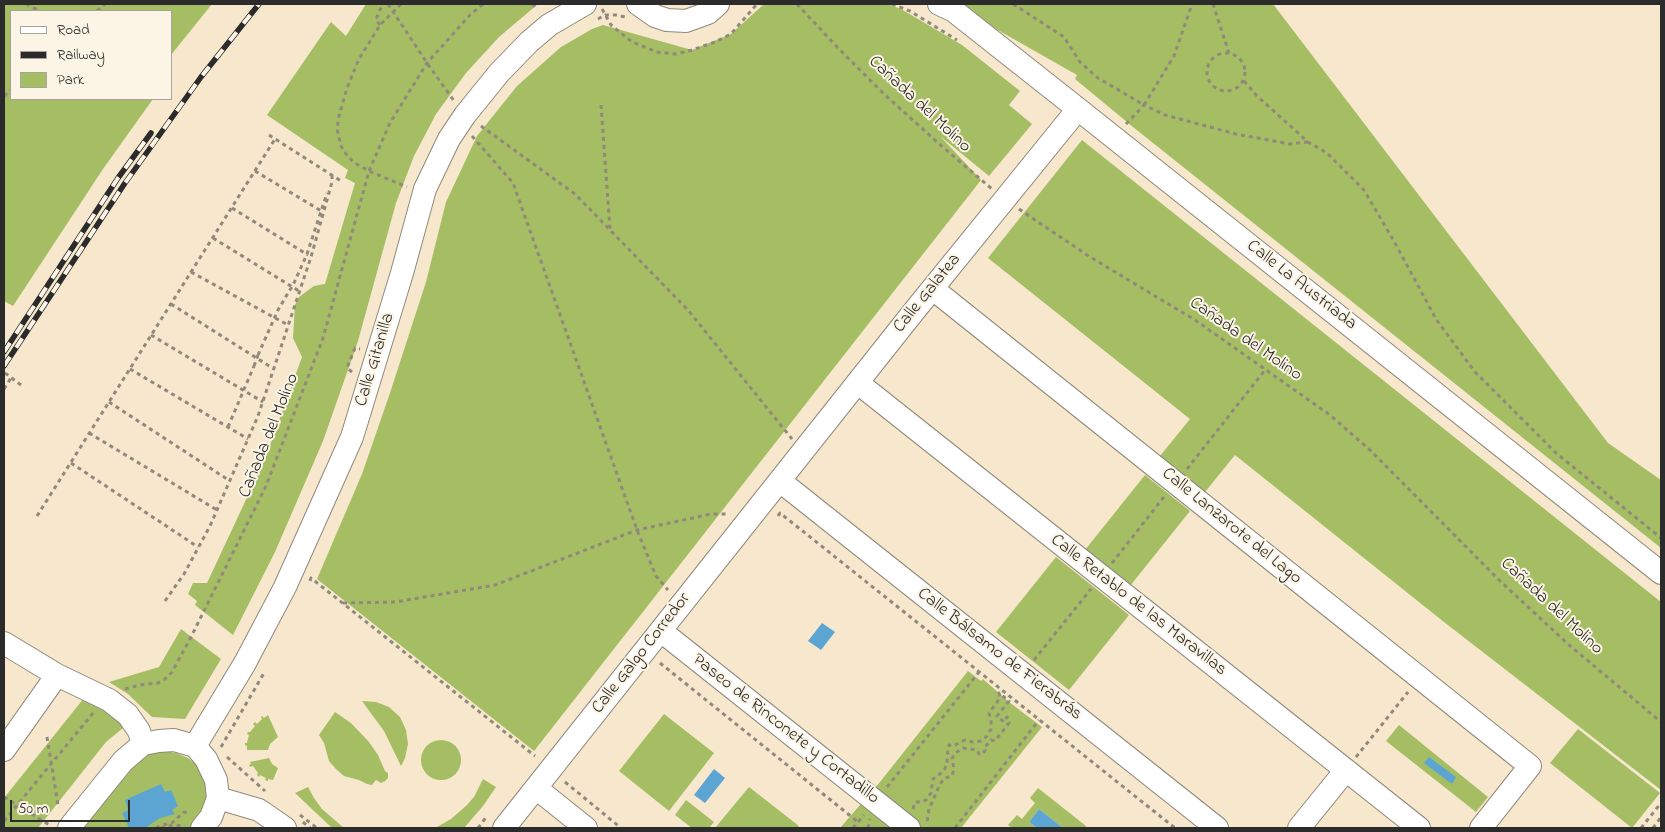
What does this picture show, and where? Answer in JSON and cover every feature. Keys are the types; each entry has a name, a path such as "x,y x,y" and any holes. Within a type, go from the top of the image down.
{"street":[{"path":"633,11 667,20 686,20 708,12 718,4"},
{"name":"Calle La Austriada","path":"939,4 954,11 1661,572"},
{"name":"Calle Gitanilla","path":"195,746 245,663 285,587 352,437 402,273 425,189 449,139 465,114 499,73 529,42 549,25 590,13"},
{"name":"Calle Galatea","path":"780,481 933,289 998,193 1078,109"},
{"name":"Calle Lanzarote del Lago","path":"933,289 1530,766 1481,828"},
{"name":"Calle Retablo de las Maravillas","path":"858,383 1419,828"},
{"name":"Calle Galgo Corredor","path":"497,821 536,788 668,637 780,481"},
{"name":"Calle Bálsamo de Fierabrás","path":"780,481 1217,828"},
{"name":"Paseo de Rinconete y Cortadillo","path":"668,637 909,828"},
{"path":"4,644 57,675 109,700 128,716 139,731 143,744"},
{"path":"4,750 57,675"},
{"path":"69,828 123,761 143,744 158,740 174,740 195,746 206,759 216,780 218,798 211,817 196,824"},
{"path":"1299,828 1346,770"},
{"path":"536,788 586,828"},
{"path":"218,798 259,810 285,828"}],"path":[{"path":"26,4 38,10"},
{"path":"380,25 376,20 379,11 386,4 426,63 465,114"},
{"path":"401,4 380,25 359,59 347,88 337,129 338,137 346,154 353,162 369,171 410,188"},
{"name":"Cañada del Molino","path":"4,821 92,713 122,690 140,684 158,683 172,672 261,497 323,338 369,171 390,123 426,63 470,15 483,4"},
{"path":"532,4 537,8"},
{"name":"Cañada del Molino","path":"797,4 884,94 998,193 1087,255 1195,320 1330,415 1371,451 1499,580 1569,645 1661,722"},
{"path":"892,4 910,11 964,44"},
{"path":"1013,4 1064,37 1080,62 1098,78 1165,115 1236,134 1290,144 1308,142"},
{"path":"1115,138 1144,105 1174,56 1192,4"},
{"path":"1213,4 1229,53"},
{"path":"590,13 616,15 633,11"},
{"path":"1229,53 1236,56 1243,65 1244,81 1236,89 1230,91 1223,91 1211,85 1206,73 1210,60 1221,54 1229,53"},
{"path":"1244,81 1257,96 1308,142 1326,153 1364,190 1396,243 1436,319 1475,372 1556,453 1661,538"},
{"path":"601,105 610,230"},
{"path":"468,142 479,124 575,194 688,310 790,437 796,430"},
{"path":"269,135 333,174 341,181"},
{"path":"472,136 513,183 636,530 656,576 668,590"},
{"path":"37,516 275,139"},
{"path":"255,171 323,212"},
{"path":"165,602 184,574 198,547 230,481 263,402 311,257 333,174"},
{"path":"984,194 998,193"},
{"path":"232,208 311,257"},
{"path":"228,427 258,355 307,255 323,212"},
{"path":"213,238 299,292"},
{"path":"191,272 288,325"},
{"path":"171,304 274,369"},
{"path":"151,335 263,402"},
{"path":"351,371 347,368 355,348 359,349"},
{"path":"130,369 248,439"},
{"path":"5,373 21,385"},
{"path":"4,389 11,378"},
{"path":"108,402 230,481"},
{"path":"90,433 216,510"},
{"path":"71,463 198,547"},
{"path":"775,519 780,513 1175,828"},
{"path":"343,603 394,602 495,584 636,530 711,514 728,514 722,522"},
{"path":"308,584 315,569"},
{"path":"1007,694 1101,577"},
{"path":"311,578 535,756"},
{"path":"663,596 674,582"},
{"path":"668,637 660,663 858,822"},
{"path":"262,672 264,667"},
{"path":"853,828 879,805 979,672"},
{"path":"1346,770 1420,677"},
{"path":"879,805 902,805 912,810 915,802 926,800 931,794 933,780 944,771 949,745 953,746 966,740 973,742 981,741 987,736 991,729 992,721 989,713 1000,698 999,693 1009,701 997,716 1004,722 1007,717 1009,723 994,741 991,740 984,748 983,754 979,754 977,750 963,748 954,754 952,759 954,769 952,776 945,778 940,784 929,809 927,822 923,823 924,828"},
{"path":"955,828 1040,720"},
{"path":"47,737 58,805"},
{"path":"530,764 540,751"},
{"path":"569,777 564,783 621,828"},
{"path":"4,797 53,828"},
{"path":"1644,828 1661,804"},
{"path":"868,828 870,820 880,810 879,805"},
{"path":"156,828 172,823 184,812 196,824"},
{"path":"1653,828 1661,817"},
{"path":"478,828 497,821"},
{"path":"161,828 173,825 196,824"}],"green space":[{"path":"4,4 212,4 172,54 172,10 10,10 10,100 152,100 103,169 13,306 4,301"},
{"path":"366,4 538,4 499,37 466,73 436,114 414,156 396,203 358,341 323,441 275,552 233,635 195,605 197,601 188,594 193,583 207,583 265,459 302,357 293,338 295,305 299,297 314,286 325,284 355,183 345,178 348,170 267,115 331,22 346,36"},
{"path":"764,4 888,4 901,9 962,45 1020,91 1009,105 1032,124 989,176 940,136 981,180 534,751 317,579 362,474 390,393 426,282 446,202 477,136 517,86 561,47 592,29 603,25 692,50 731,34"},
{"path":"952,4 1273,4 1608,443 1661,480 1661,548 1133,127 1075,79 1077,75"},
{"path":"1082,140 1661,602 1661,790 1444,622 1235,455 1205,492 1160,456 1190,419 988,258"},
{"path":"1145,475 1190,511 1130,586 1085,550"},
{"path":"1056,557 1129,615 1069,690 996,632"},
{"path":"181,629 221,659 185,719 152,717 128,694 109,682 159,667"},
{"path":"968,671 981,681 983,679 1042,727 961,828 840,828 880,782"},
{"path":"84,698 118,720 123,728 106,742 38,828 4,828 4,798"},
{"path":"362,701 376,702 389,707 400,717 406,730 408,744 401,766 384,731"},
{"path":"335,712 351,723 369,742 378,755 385,771 388,773 388,778 385,781 381,783 376,780 372,785 344,776 329,761 324,743 319,735"},
{"path":"664,714 714,753 669,811 619,771"},
{"path":"268,715 278,737 270,744 268,750 247,750 245,743 247,743 248,732 255,726 253,724 255,722 257,724 262,719 262,716 264,718"},
{"path":"1399,725 1488,797 1476,812 1386,741"},
{"path":"1578,729 1660,793 1632,828 1550,763"},
{"path":"437,740 445,740 452,743 458,749 461,760 458,771 452,777 445,780 437,780 430,777 424,771 421,764 421,756 424,749 430,743"},
{"path":"163,751 176,753 188,758 198,766 204,778 207,791 206,804 191,828 83,828 139,760 150,754"},
{"path":"269,758 272,764 278,768 273,780 268,779 268,781 260,775 259,777 253,766 250,767 249,765 251,764 250,762"},
{"path":"483,779 496,787 464,828 435,828 451,819 467,805 474,797"},
{"path":"308,787 322,809 344,828 332,828 295,793"},
{"path":"749,787 799,826 797,828 715,828"},
{"path":"1038,788 1086,826 1086,828 1063,828 1039,809 1029,822 1037,828 1012,828 1008,825 1017,815 1022,819 1035,803 1030,798"},
{"path":"686,800 714,822 709,828 692,828 675,815"}],"water":[{"path":"822,623 835,632 821,650 808,641"},
{"path":"1429,757 1456,777 1452,784 1424,763"},
{"path":"714,769 725,778 705,803 694,795"},
{"path":"161,784 165,792 171,790 178,806 172,810 175,814 160,818 145,828 129,828 122,813 128,810 125,800"},
{"path":"1039,809 1063,828 1037,828 1029,822"}],"railway":[{"path":"4,366 125,183 201,77 259,4"},
{"path":"4,352 118,178 151,133"}]}
